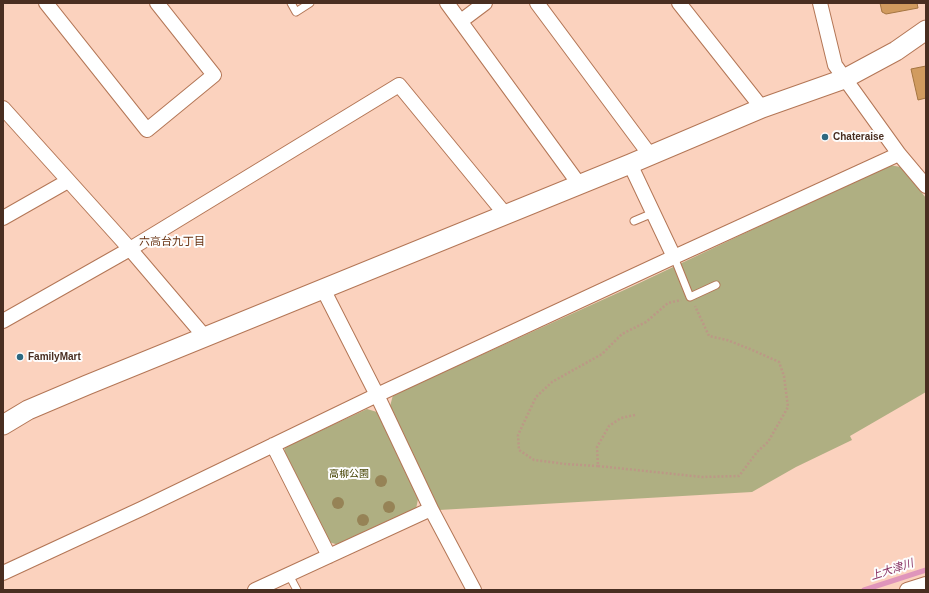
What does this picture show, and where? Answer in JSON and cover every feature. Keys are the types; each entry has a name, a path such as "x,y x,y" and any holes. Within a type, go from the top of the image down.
{"street":[{"path":"46,3 146,130 214,75 157,3"},
{"path":"447,3 579,184"},
{"path":"461,22 485,3"},
{"path":"537,3 650,155"},
{"path":"679,3 762,108"},
{"path":"820,3 835,65 899,154 926,186"},
{"path":"3,425 28,410 205,337 630,164 762,108 844,79 896,51 926,30"},
{"path":"3,321 130,249 399,85 506,214"},
{"path":"3,108 130,249 205,337"},
{"path":"3,573 377,395 899,154"},
{"path":"630,164 674,257"},
{"path":"3,218 68,181"},
{"path":"323,289 377,395 431,509 473,590"},
{"path":"273,445 329,556"},
{"path":"255,590 431,509"},
{"path":"907,590 926,584"}],"lane":[{"path":"291,3 296,12 310,3"},
{"path":"634,220 653,213"},
{"path":"674,257 690,297 716,286"},
{"path":"289,575 297,590"}],"path":[{"path":"690,297 668,303 646,322 622,334 602,354 552,382 536,397 518,435 519,450 534,460 565,464 702,477 739,476 757,452 768,442 788,407 784,376 779,362 750,348 727,340 709,336 698,311"},
{"path":"598,466 597,447 609,426 620,418 636,415"}],"green space":[{"path":"889,165 901,167 926,198 926,392 850,436 852,440 796,467 752,492 439,510 389,410 393,395 633,286"},
{"name":"高柳公園","path":"367,409 377,412 418,499 416,509 339,545 325,541 283,458 285,447"}],"building":[{"path":"880,3 917,3 918,8 886,14 882,12"},
{"path":"926,66 926,98 918,100 911,69"}],"waterway":[{"name":"上大津川","path":"864,590 926,570"}],"place":[{"name":"Chateraise","path":"825,137"},
{"name":"FamilyMart","path":"20,357"}],"district":[{"name":"六高台九丁目","path":"172,242"}]}
